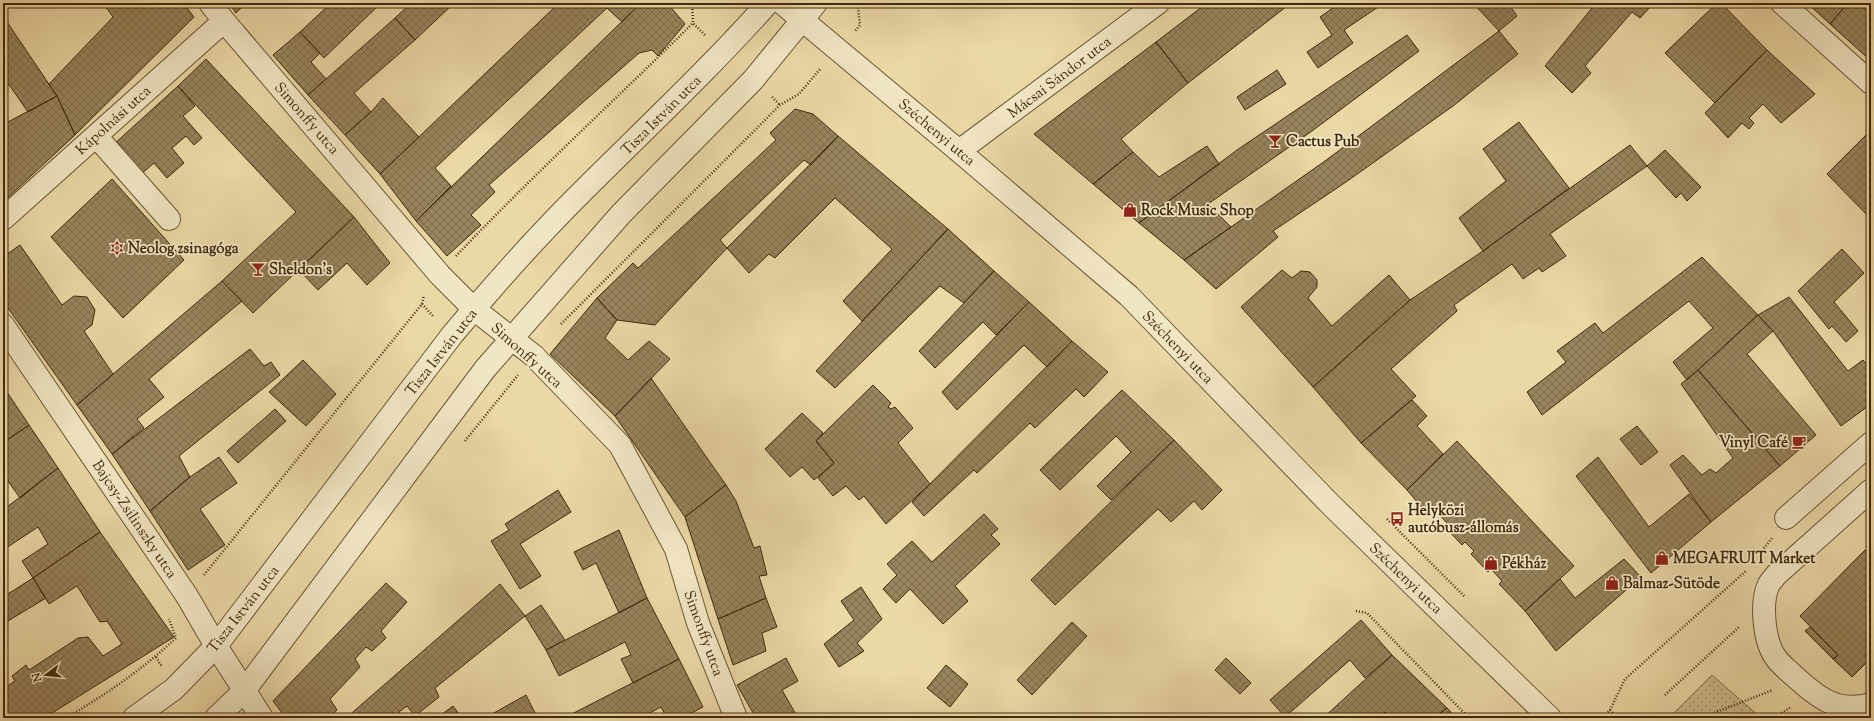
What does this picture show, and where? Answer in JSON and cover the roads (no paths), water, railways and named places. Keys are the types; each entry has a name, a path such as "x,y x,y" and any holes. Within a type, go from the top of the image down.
{"street":[{"name":"Simonffy utca","path":"210,3 440,275 474,308 534,356 620,445 676,549 698,623 736,718"},
{"name":"Tisza István utca","path":"134,718 174,689 216,646 474,308 564,210 724,52 768,3"},
{"name":"Széchenyi utca","path":"782,3 960,150 1129,296 1330,504 1550,718"},
{"path":"216,718 244,691 485,369 621,214 753,80 816,3"},
{"name":"Mácsai Sándor utca","path":"960,150 1158,3"},
{"path":"1782,3 1871,83"},
{"name":"Kápolnási utca","path":"3,219 224,21"},
{"path":"96,136 169,219"},
{"name":"Bajcsy-Zsilinszky utca","path":"3,325 187,596 216,646 262,718"},
{"path":"1786,518 1871,443"},
{"path":"1871,490 1776,574 1768,585 1764,607 1766,634 1775,658 1813,694 1830,704 1850,707 1871,704"}],"place":[{"name":"Cactus Pub","path":"1275,141"},
{"name":"Rock Music Shop","path":"1130,210"},
{"name":"Neolog zsinagóga","path":"117,248"},
{"name":"Sheldon's","path":"258,269"},
{"name":"Vinyl Café","path":"1799,442"},
{"name":"Helyközi autóbusz-állomás","path":"1397,519"},
{"name":"MEGAFRUIT Market","path":"1662,558"},
{"name":"Pékház","path":"1491,563"},
{"name":"Balmaz-Sütöde","path":"1612,583"}]}
